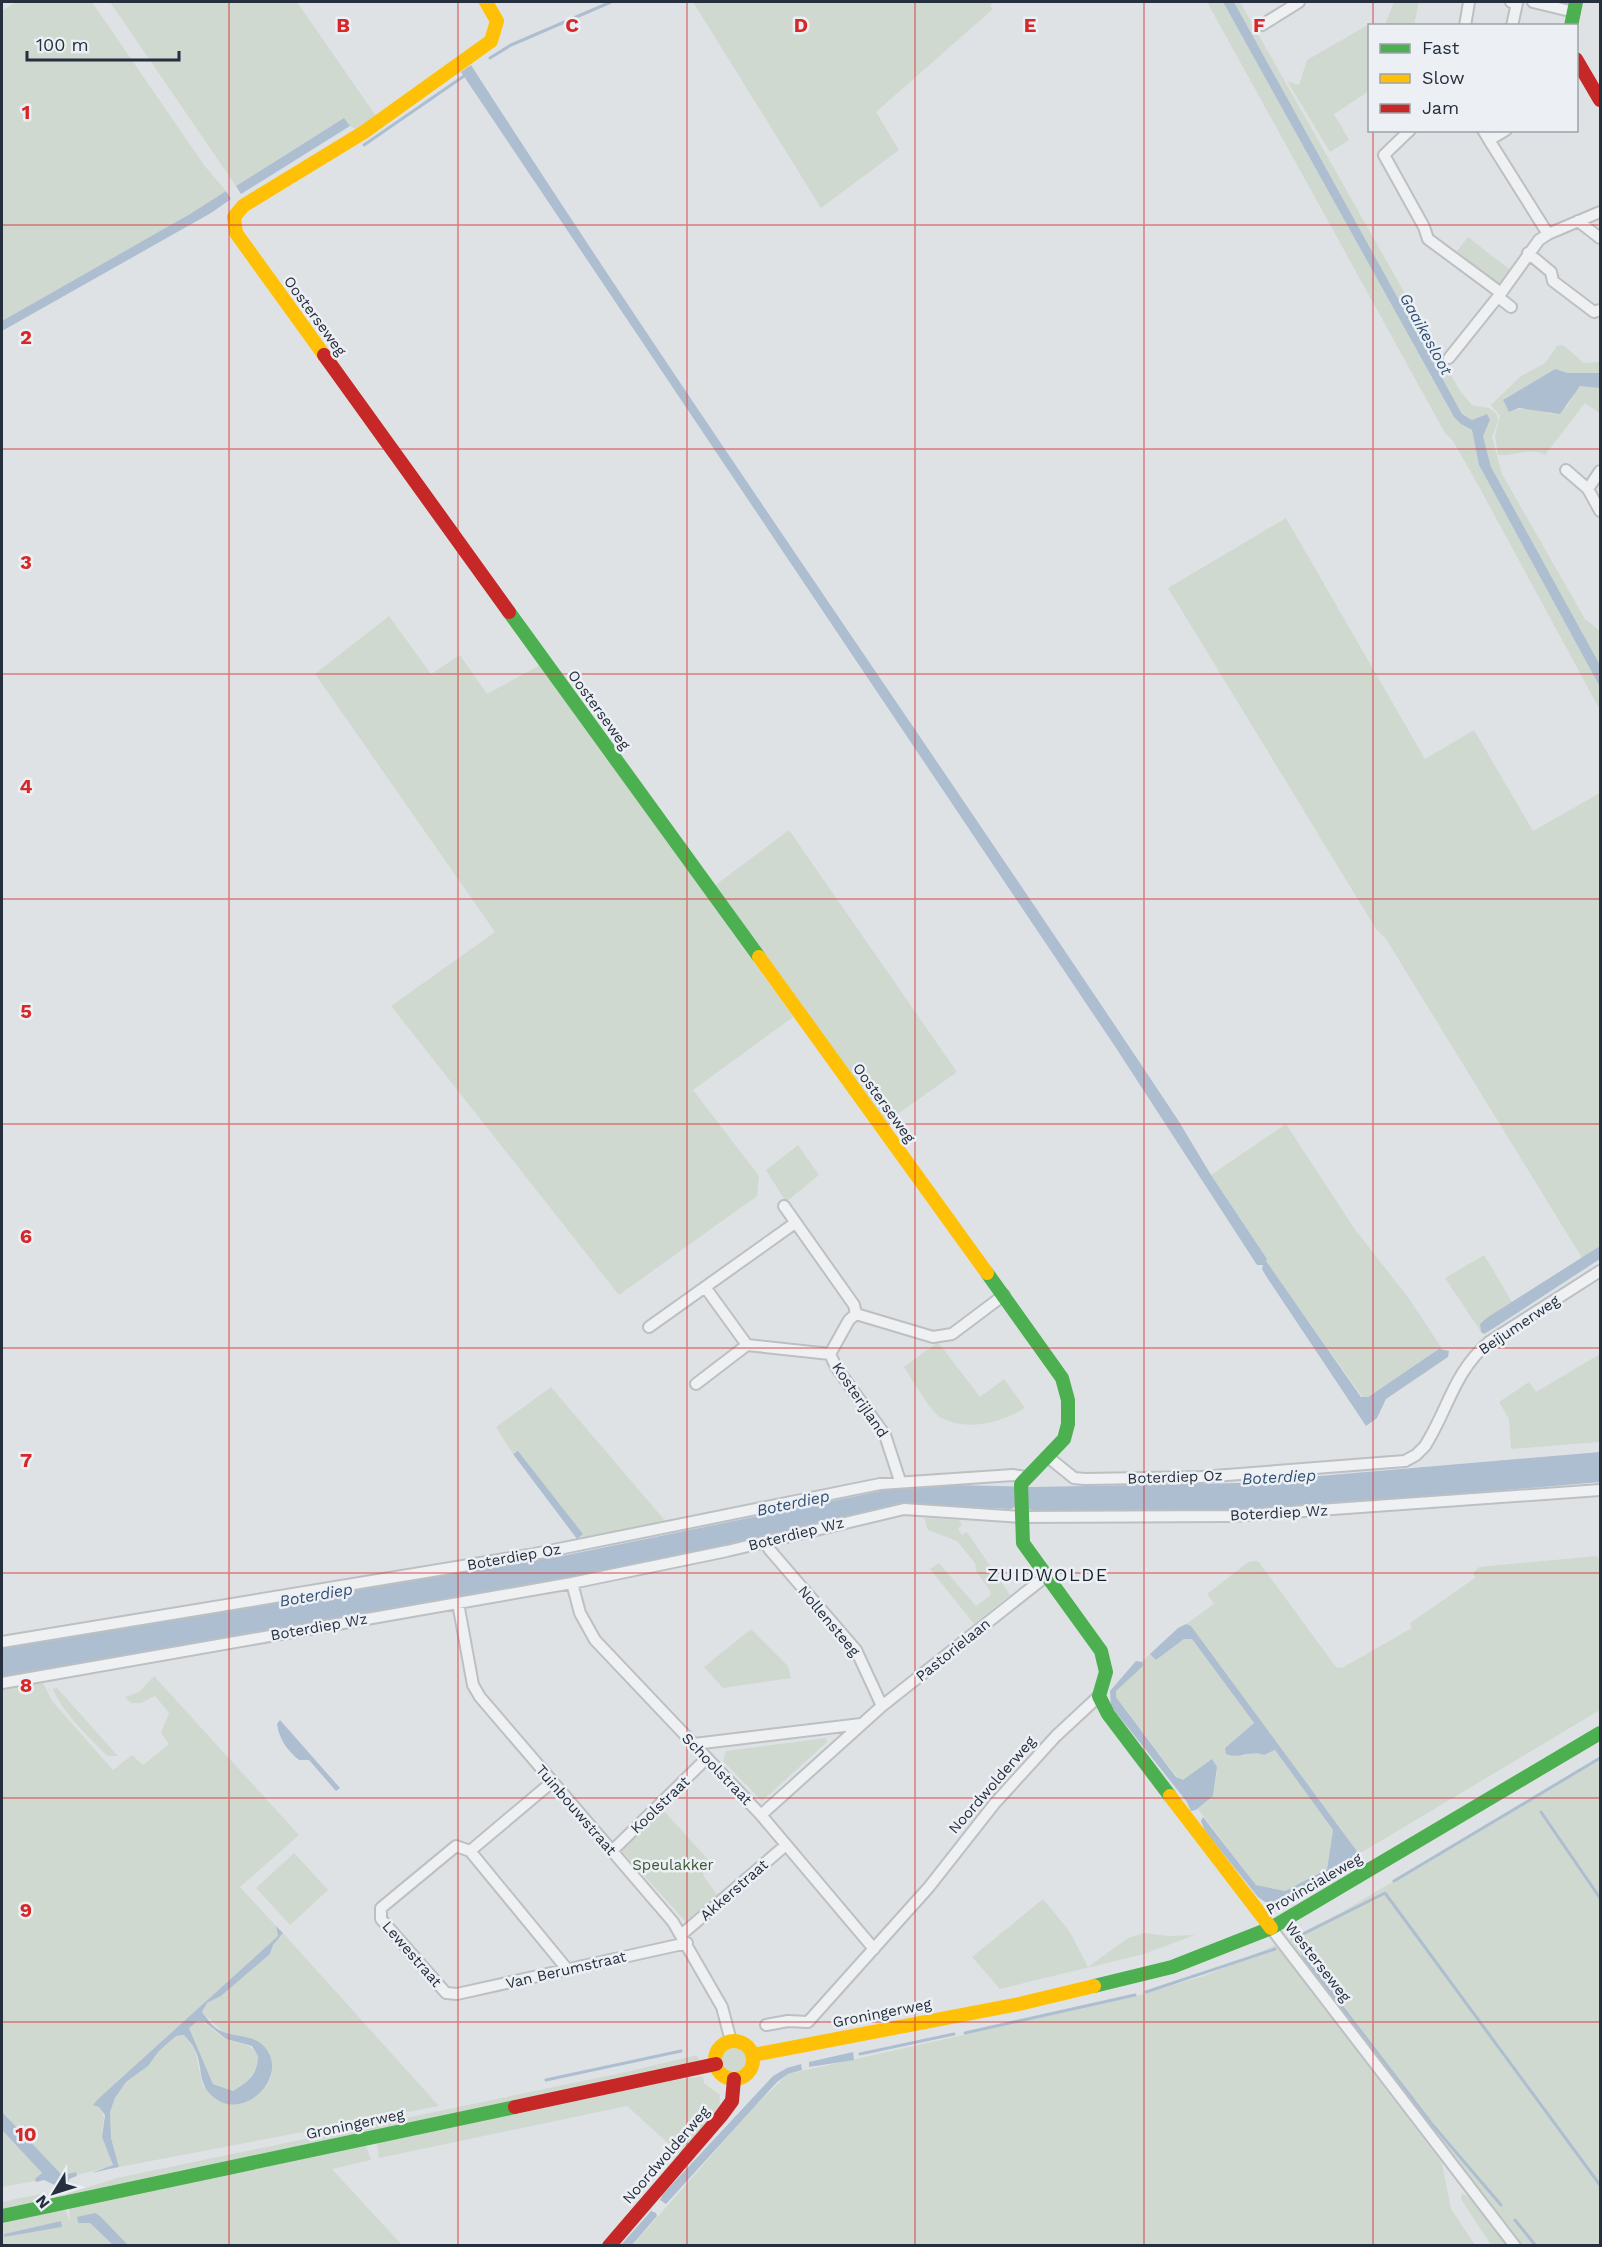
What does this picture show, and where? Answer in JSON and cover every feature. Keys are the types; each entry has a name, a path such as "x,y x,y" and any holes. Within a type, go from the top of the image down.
{"street":[{"name":"Oosterseweg","path":"486,2 497,21 491,41 364,132 243,206 234,217 236,233 1062,1378 1068,1393 1067,1431 1048,1457 1024,1480"},
{"path":"1262,26 1299,2"},
{"path":"1465,24 1469,2"},
{"path":"1512,24 1516,2"},
{"path":"1533,2 1574,13"},
{"path":"1578,62 1600,100"},
{"path":"1408,132 1384,155 1424,227 1428,239 1511,307"},
{"path":"1486,135 1548,234"},
{"path":"1449,358 1499,295 1528,253 1548,234 1600,212"},
{"path":"1578,221 1600,238"},
{"path":"1528,253 1551,272 1553,281 1594,312 1600,310"},
{"path":"1566,470 1588,489 1600,511"},
{"path":"1588,489 1600,471"},
{"path":"784,1206 854,1305 856,1314 933,1337 952,1334 1004,1295"},
{"path":"649,1327 795,1223"},
{"name":"Beijumerweg","path":"1416,1455 1430,1437 1461,1372 1476,1354 1489,1342 1600,1271"},
{"path":"696,1384 747,1345 705,1287"},
{"name":"Kosterijland","path":"830,1354 849,1320 856,1314"},
{"name":"Kosterijland","path":"747,1345 830,1354"},
{"name":"Kosterijland","path":"830,1354 836,1367 885,1435 900,1481"},
{"name":"Boterdiep Oz","path":"1048,1457 1074,1478 1085,1479 1201,1478 1395,1464 1416,1455"},
{"name":"Boterdiep Oz","path":"2,1642 529,1555 900,1481 1013,1475 1024,1480"},
{"path":"1024,1480 1021,1515 1023,1543 1045,1577 1101,1651 1106,1672 1099,1696"},
{"name":"Boterdiep Wz","path":"2,1683 572,1582 767,1541 904,1509 1021,1515 1234,1516 1600,1490"},
{"name":"Nollensteeg","path":"767,1541 769,1549 856,1650 882,1706"},
{"name":"Pastorielaan","path":"761,1815 882,1706 1045,1577"},
{"name":"Schoolstraat","path":"572,1582 580,1612 595,1640 761,1815 874,1949"},
{"name":"Tuinbouwstraat","path":"458,1603 473,1685 480,1697 674,1922 722,2007 731,2041"},
{"name":"Westerseweg","path":"1099,1696 1108,1714 1515,2246"},
{"name":"Noordwolderweg","path":"766,2025 788,2021 808,2022 929,1887 995,1803 1056,1736 1099,1696"},
{"path":"694,1744 861,1724"},
{"name":"Provincialeweg","path":"1018,2004 1172,1967 1270,1928 1338,1890 1600,1733"},
{"name":"Koolstraat","path":"612,1851 708,1758"},
{"path":"552,1782 470,1851 567,1969"},
{"name":"Akkerstraat","path":"684,1939 786,1845"},
{"name":"Lewestraat","path":"446,1993 384,1923 380,1914 384,1906 456,1846 470,1851"},
{"name":"Van Berumstraat","path":"446,1993 457,1994 684,1939"},
{"name":"Groningerweg","path":"753,2055 1018,2004"},
{"path":"731,2041 742,2043 753,2055 751,2069 747,2074 734,2079 722,2075 716,2064 718,2049 731,2041"},
{"name":"Groningerweg","path":"2,2216 716,2064"},
{"name":"Noordwolderweg","path":"609,2246 721,2116 732,2101 734,2079"}],"green space":[{"path":"16,2 92,2 204,165 226,191 190,214 2,321 2,11"},
{"path":"110,2 297,2 376,116 355,129 344,118 236,186"},
{"path":"693,2 994,2 990,6 993,9 876,112 899,150 821,208"},
{"path":"1207,2 1223,2 1454,417 1472,430 1479,465 1600,687 1600,710 1478,485 1453,441 1445,433"},
{"path":"1234,2 1240,2 1460,391 1472,405 1489,408 1496,413 1498,421 1492,437 1502,474 1585,619 1600,631 1600,665 1491,467 1483,436 1485,428 1479,418 1472,420 1462,414"},
{"path":"1394,2 1419,2 1414,24 1387,24 1386,22"},
{"path":"1368,26 1368,92 1334,114 1349,140 1330,152 1287,81 1299,85 1307,60"},
{"path":"1468,237 1513,272 1501,285 1486,277 1456,252"},
{"path":"1563,345 1584,363 1600,362 1600,373 1568,373 1555,369 1503,400 1509,412 1535,409 1551,414 1558,412 1569,404 1576,390 1583,386 1600,388 1600,411 1598,412 1585,403 1545,455 1534,451 1498,455 1495,436 1500,416 1491,405 1521,376 1545,363 1557,346"},
{"path":"1286,518 1425,759 1474,730 1533,831 1600,793 1600,1246 1582,1258 1386,939 1376,929 1168,588"},
{"path":"389,616 431,674 460,655 487,694 540,665 793,1017 693,1090 759,1176 757,1196 619,1295 391,1006 495,932 315,674"},
{"path":"789,830 957,1072 885,1123 714,886"},
{"path":"1286,1124 1354,1228 1410,1300 1443,1350 1439,1350 1364,1399 1265,1261 1267,1259 1211,1175"},
{"path":"798,1145 819,1175 786,1202 766,1170"},
{"path":"1484,1255 1512,1302 1480,1325 1481,1332 1445,1278"},
{"path":"938,1342 980,1397 1004,1379 1025,1408 1005,1418 972,1425 950,1422 936,1414 904,1367"},
{"path":"1600,1354 1600,1442 1511,1449 1509,1419 1499,1402 1529,1382 1536,1392"},
{"path":"551,1387 667,1523 582,1541 515,1452 513,1454 496,1427"},
{"path":"924,1518 959,1520 962,1525 958,1529 962,1535 967,1532 1010,1595 974,1624 930,1569 939,1563 976,1606 991,1595 990,1591 976,1571 975,1563 957,1541 928,1530"},
{"path":"1597,1556 1600,1561 1600,1710 1359,1854 1191,1627 1186,1624 1214,1604 1207,1594 1248,1562 1258,1561 1336,1667 1342,1668 1412,1628 1410,1623 1475,1578 1473,1573 1479,1567"},
{"path":"751,1629 788,1666 791,1678 723,1688 704,1667"},
{"path":"1184,1639 1192,1639 1254,1723 1225,1748 1243,1756 1256,1752 1264,1755 1275,1750 1333,1830 1327,1868 1285,1891 1256,1885 1198,1809 1213,1796 1217,1771 1180,1781 1116,1697 1116,1690 1143,1666 1141,1662 1150,1654 1156,1660"},
{"path":"154,1676 299,1835 240,1887 276,1926 278,1936 93,2105 102,2111 104,2119 102,2134 112,2166 77,2175 77,2173 62,2175 2,2112 2,1687 42,1681 52,1701 113,1770 132,1755 143,1765 169,1744 161,1733 169,1713 155,1696 141,1703 131,1703 125,1697 139,1692"},
{"path":"57,1688 118,1756 108,1756 77,1725 57,1697 53,1689"},
{"path":"826,1738 827,1742 762,1801 723,1761 726,1751"},
{"path":"1600,1757 1600,2245 1523,2245 1297,1954 1289,1939 1342,1912"},
{"name":"Speulakker","path":"663,1810 713,1865 703,1875 717,1895 686,1922 621,1850"},
{"path":"294,1853 328,1890 290,1925 256,1888"},
{"path":"1043,1899 1070,1932 1088,1967 1128,1938 1144,1933 1169,1936 1195,1935 1144,1954 1000,1989 972,1957"},
{"path":"283,1933 439,2106 119,2167 111,2138 110,2112 115,2098 126,2082 148,2066 159,2051 176,2036 184,2035 195,2050 203,2087 237,2105 257,2095 270,2081 271,2063 261,2043 223,2032 202,2012 207,2003 221,1996 270,1954 273,1945"},
{"path":"1276,1945 1442,2163 1451,2209 1475,2245 632,2246 753,2108 788,2074 1133,1997 1207,1975"},
{"path":"198,2021 206,2024 226,2039 252,2048 258,2056 256,2068 251,2077 233,2091 213,2084 189,2028"},
{"path":"734,2048 743,2052 747,2061 743,2070 734,2074 725,2070 721,2061 725,2052"},
{"path":"697,2055 699,2060 664,2071 66,2198 66,2194 117,2178 626,2072"},
{"path":"703,2076 704,2083 720,2095 719,2113 681,2155 627,2106 379,2158 377,2143 653,2083"},
{"path":"2,2130 42,2173 35,2181 2,2187"},
{"path":"366,2145 371,2160 332,2169 402,2245 128,2245 100,2216 79,2223 90,2223 113,2245 2,2245 2,2221 65,2208 70,2222 69,2207","holes":["61,2221 62,2227 4,2237 4,2234"]},
{"path":"1462,2193 1471,2199 1506,2245 1491,2245 1461,2199"},
{"path":"40,2194 63,2195 64,2198 2,2211 2,2202"}],"water":[{"path":"1223,2 1234,2 1462,414 1472,420 1487,414 1490,420 1483,436 1491,467 1600,665 1600,687 1479,465 1472,430 1454,417"},
{"path":"471,65 645,330 1178,1120 1211,1175 1267,1259 1266,1261 1361,1397 1368,1397 1439,1349 1449,1351 1448,1357 1386,1399 1377,1418 1366,1426 1266,1276 1262,1269 1263,1265 1257,1265 1116,1048 461,72"},
{"path":"344,118 350,126 241,194 236,186"},
{"path":"226,191 231,199 211,213 2,331 2,321 190,214"},
{"path":"1555,369 1568,373 1600,373 1600,388 1580,386 1560,414 1519,408 1509,412 1503,400"},
{"path":"1600,1246 1600,1259 1494,1328 1484,1334 1481,1332 1480,1324 1488,1317"},
{"path":"518,1451 583,1534 577,1539 513,1454"},
{"path":"1600,1452 1600,1482 1293,1508 1170,1514 1032,1510 1016,1506 1011,1509 923,1506 598,1573 2,1679 2,1648 567,1555 915,1484 1033,1487 1238,1483"},
{"path":"1186,1624 1191,1626 1359,1854 1357,1860 1280,1902 1265,1902 1258,1897 1205,1831 1201,1821 1203,1817 1256,1885 1285,1891 1327,1869 1333,1830 1275,1750 1264,1755 1255,1753 1231,1756 1226,1754 1225,1748 1254,1723 1192,1639 1184,1639 1156,1660 1150,1654 1178,1628"},
{"path":"1136,1661 1142,1662 1143,1666 1116,1691 1116,1697 1176,1777 1183,1780 1212,1759 1217,1767 1213,1796 1196,1810 1191,1811 1187,1802 1111,1706 1110,1691"},
{"path":"280,1720 340,1788 336,1791 309,1760 299,1760 291,1752 280,1735 277,1724"},
{"path":"276,1926 283,1933 273,1945 270,1954 221,1996 207,2003 202,2012 218,2030 258,2041 267,2050 272,2062 271,2073 260,2093 239,2104 227,2104 216,2099 203,2082 198,2057 193,2046 184,2035 176,2036 159,2051 148,2066 126,2082 115,2098 110,2112 111,2138 119,2167 91,2173 113,2165 102,2137 105,2115 99,2107 93,2105 278,1936","holes":["198,2021 205,2022 226,2039 252,2046 258,2056 254,2073 244,2084 233,2091 213,2084 189,2028"]},
{"path":"853,2052 854,2060 809,2067 809,2062"},
{"path":"801,2064 802,2070 788,2074 777,2082 666,2204 660,2200 663,2194 773,2076 787,2068"},
{"path":"2,2112 62,2175 76,2172 77,2176 69,2179 68,2186 61,2188 44,2180 36,2182 35,2179 42,2173 2,2130"},
{"path":"651,2211 657,2216 632,2245 621,2245"},
{"path":"95,2213 128,2245 113,2245 90,2223 78,2223 77,2217"},
{"path":"61,2221 62,2227 4,2237 4,2234"}],"waterway":[{"path":"490,58 511,45 611,2"},
{"path":"364,145 464,76"},
{"path":"1394,1881 1600,1758"},
{"path":"1541,1812 1600,1898"},
{"path":"1293,1939 1385,1893 1600,2185"},
{"path":"1146,1992 1275,1949"},
{"path":"1303,1956 1431,2123 1501,2205"},
{"path":"965,2033 1135,1995"},
{"path":"860,2054 954,2034"},
{"path":"546,2080 681,2051"},
{"path":"1515,2220 1536,2246"}],"traffic: fast":[{"path":"1571,24 1576,2"},
{"path":"509,612 759,957"},
{"path":"987,1273 1062,1378 1068,1400 1068,1424 1064,1439 1021,1484 1023,1543 1101,1651 1106,1672 1099,1696 1108,1714 1170,1796"},
{"path":"1094,1986 1172,1967 1271,1928 1600,1733"},
{"path":"2,2216 515,2107"}],"traffic: slow":[{"path":"324,355 236,233 234,217 243,206 364,132 491,41 497,21 486,2"},
{"path":"759,957 987,1273"},
{"path":"1170,1796 1271,1928"},
{"path":"753,2055 1019,2004 1094,1986"},
{"path":"734,2041 741,2042 747,2047 752,2053 753,2060 752,2067 747,2073 741,2078 734,2079 727,2078 721,2073 716,2067 715,2060 716,2053 721,2047 727,2042 734,2041"}],"traffic: jam":[{"path":"1578,62 1600,100"},
{"path":"324,355 509,612"},
{"path":"515,2107 716,2064"},
{"path":"609,2246 721,2116 732,2101 734,2079"}],"district":[{"name":"ZUIDWOLDE","path":"1048,1574"}],"water label":[{"name":"Gaaikesloot","path":"1426,334"},
{"name":"Boterdiep","path":"1279,1477"},
{"name":"Boterdiep","path":"793,1503"},
{"name":"Boterdiep","path":"316,1595"}]}
